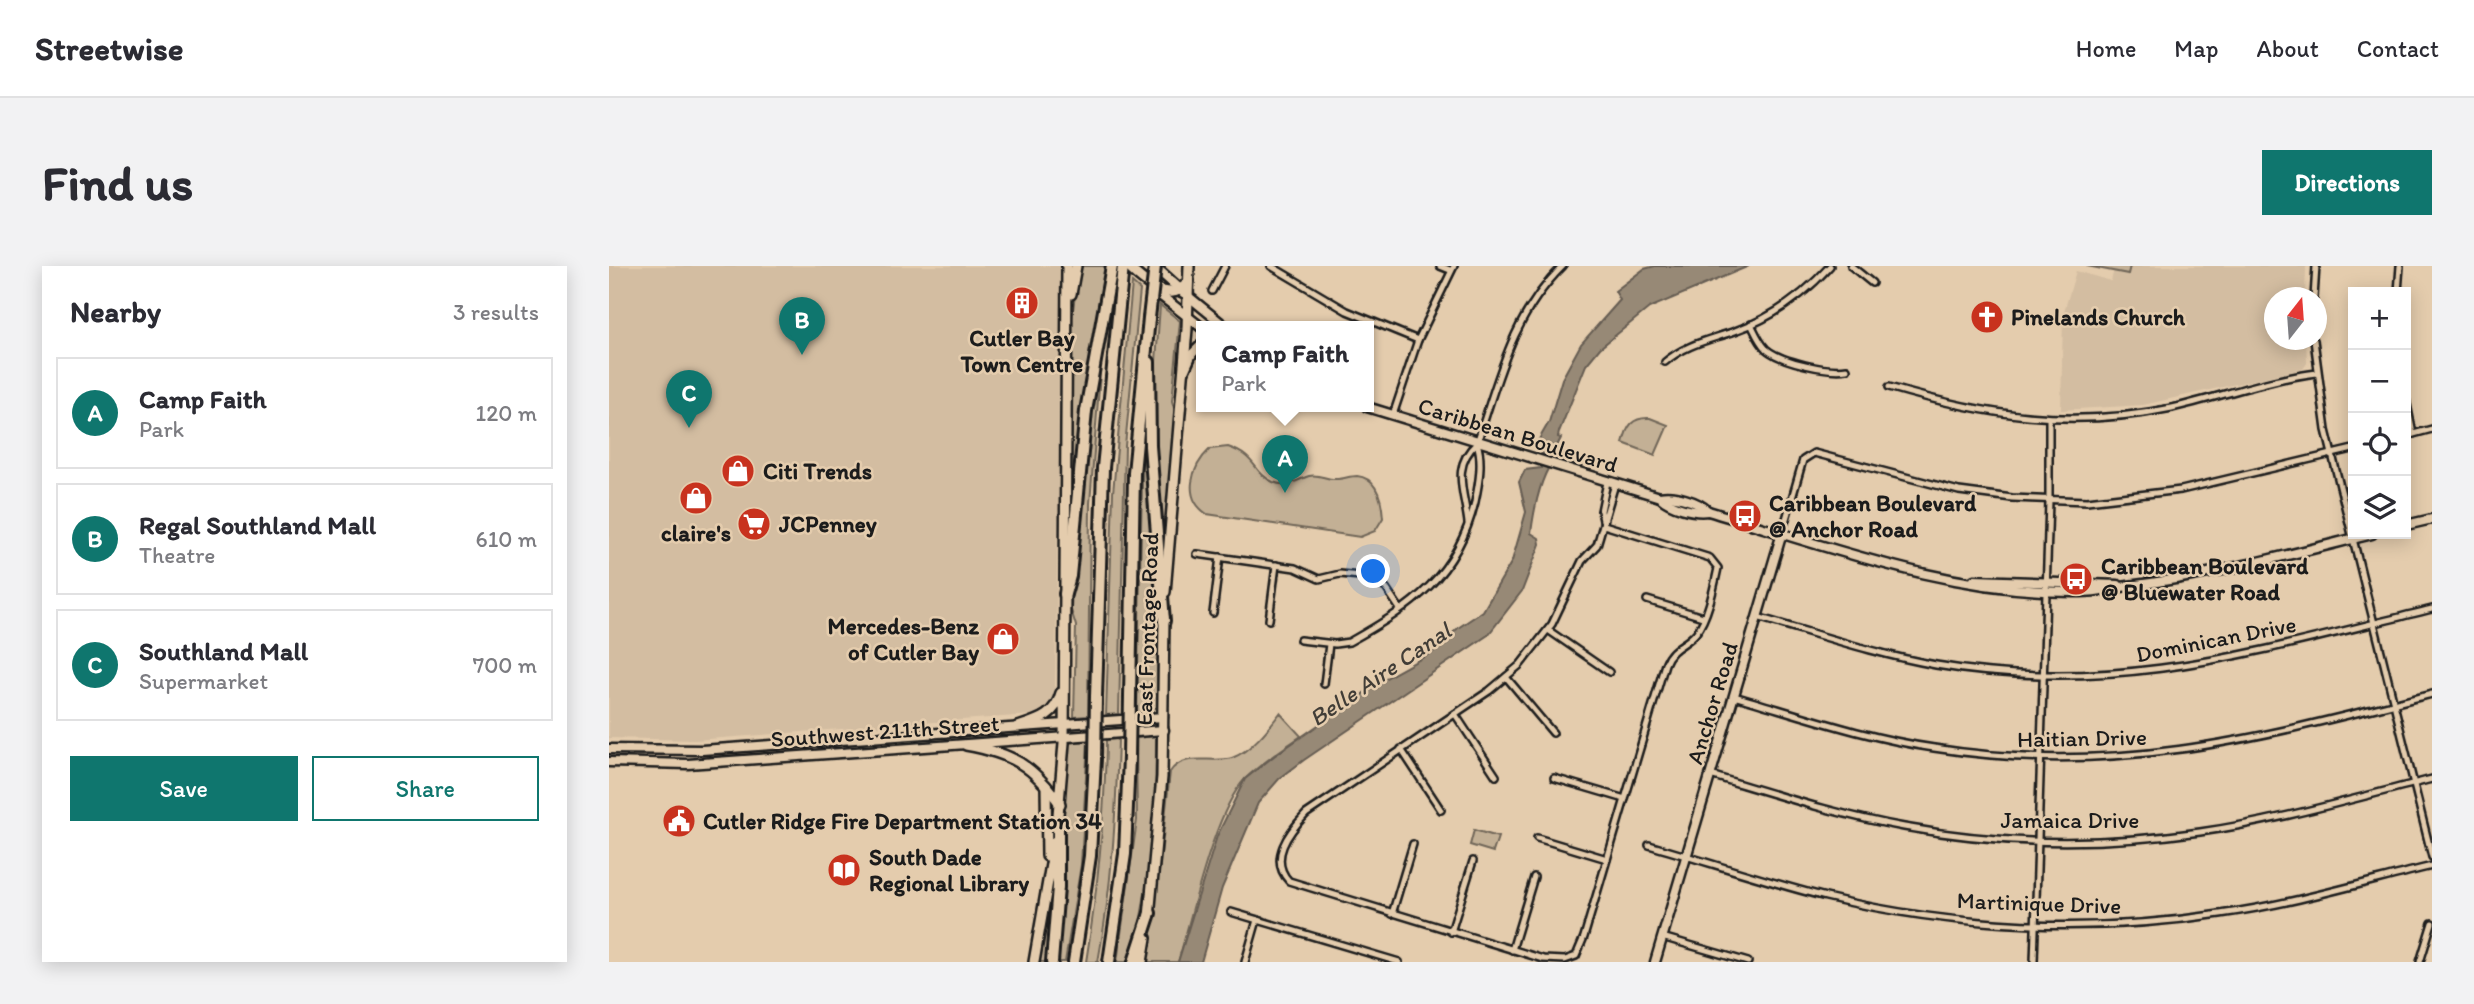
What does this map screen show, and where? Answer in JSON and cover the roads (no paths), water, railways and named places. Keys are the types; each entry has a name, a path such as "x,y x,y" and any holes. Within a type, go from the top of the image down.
{"highway":[{"path":"1065,594 1087,401 1112,266"},
{"path":"1074,962 1090,856 1103,468 1125,266"},
{"path":"1109,962 1125,854 1134,473 1155,266"},
{"path":"1149,318 1150,446 1164,621"},
{"path":"1052,962 1058,887 1058,822"},
{"path":"1134,962 1150,913"}],"main road":[{"path":"1034,962 1058,822 1064,737 1067,266"},
{"path":"1067,310 1076,266"},
{"path":"1125,266 1149,287 1184,293"},
{"path":"1155,266 1184,293"},
{"name":"East Frontage Road","path":"1142,962 1150,913 1164,730 1164,621 1188,317 1184,293 1189,281 1189,266"},
{"path":"1018,727 1050,714 1058,704 1064,685"},
{"path":"965,745 1002,752 1015,759 1046,784 1060,804"},
{"path":"1044,895 1049,830 1046,784"}],"street":[{"path":"1212,291 1226,266"},
{"path":"1271,266 1339,307 1373,321"},
{"path":"1392,417 1418,340 1452,268 1440,266"},
{"path":"1468,523 1459,488 1462,467 1468,451 1477,443 1512,337 1536,297 1563,266"},
{"path":"1665,362 1687,347 1751,324 1793,300 1830,266"},
{"path":"1851,266 1872,284"},
{"path":"2315,287 2316,266"},
{"path":"2398,287 2400,266"},
{"path":"1149,287 1196,323"},
{"path":"1184,293 1219,321"},
{"path":"1374,322 1418,340"},
{"path":"1751,324 1763,346 1774,354 1831,372 1847,369"},
{"path":"1183,374 1196,350"},
{"path":"2315,350 2332,454 2348,519"},
{"path":"1889,387 1980,412 2049,418 2141,414 2317,373"},
{"name":"Caribbean Boulevard","path":"1374,410 1660,497 1677,506 1699,512 1708,511 1902,568 2005,589 2046,588 2088,592 2218,572 2353,539"},
{"path":"2409,413 2413,434 2432,429"},
{"path":"2034,962 2049,501 2049,418"},
{"path":"1300,640 1329,644 1353,639 1400,609 1440,578 1457,552 1477,495 1481,456 1477,443"},
{"path":"2049,501 2098,501 2154,495 2348,450"},
{"name":"Anchor Road","path":"1655,962 1803,462 1808,456 1826,454 1959,491 2049,501"},
{"path":"1462,467 1479,470"},
{"path":"1604,525 1708,557 1716,563 1717,572 1697,632 1677,646 1667,659 1578,954 1570,959 1548,960 1296,885 1284,876 1279,861 1281,849 1301,819 1506,677 1548,630 1582,561 1597,545 1604,525 1611,483"},
{"path":"2411,524 2432,519"},
{"path":"2353,539 2432,857"},
{"path":"1197,554 1300,569 1319,579 1341,574 1364,577 1386,588 1400,609"},
{"path":"1213,613 1220,557"},
{"path":"1269,620 1276,565"},
{"path":"1647,600 1703,617"},
{"name":"Dominican Drive","path":"1757,617 1914,660 1979,671 2043,676 2106,675 2181,668 2432,609"},
{"path":"1548,630 1609,671"},
{"path":"1324,684 1329,644"},
{"path":"1506,677 1553,733"},
{"name":"Haitian Drive","path":"1734,696 1907,744 1971,753 2041,758 2107,758 2191,750 2271,734 2432,694"},
{"path":"1455,714 1496,776"},
{"name":"Southwest 211th Street","path":"609,749 702,750 1163,717"},
{"name":"Southwest 211th Street","path":"609,762 688,764 1164,730"},
{"path":"1401,749 1441,810"},
{"name":"Jamaica Drive","path":"1710,775 1841,813 1908,828 2038,841 2137,839 2209,831 2255,823 2432,779"},
{"path":"1554,778 1625,799"},
{"path":"1537,838 1607,859"},
{"path":"1392,914 1413,844"},
{"name":"Martinique Drive","path":"1649,845 1867,905 1939,917 2035,925 2134,923 2222,914 2300,899 2432,866"},
{"path":"1451,932 1473,861"},
{"path":"1512,950 1534,877"},
{"path":"1231,912 1399,962"},
{"path":"1245,962 1257,920"},
{"path":"2420,962 2432,923"},
{"path":"1662,937 1748,962"}],"place":[{"name":"Cutler Bay Town Centre","path":"1022,303"},
{"name":"Pinelands Church","path":"1987,317"},
{"name":"Regal Southland Mall","path":"802,355"},
{"name":"Southland Mall","path":"689,428"},
{"name":"Citi Trends","path":"738,471"},
{"name":"Camp Faith","path":"1285,493"},
{"name":"claire's","path":"696,498"},
{"name":"Caribbean Boulevard @ Anchor Road","path":"1745,516"},
{"name":"JCPenney","path":"754,524"},
{"name":"Caribbean Boulevard @ Bluewater Road","path":"2076,579"},
{"name":"Mercedes-Benz of Cutler Bay","path":"1003,639"},
{"name":"Cutler Ridge Fire Department Station 34","path":"679,821"},
{"name":"South Dade Regional Library","path":"844,870"}],"water label":[{"name":"Belle Aire Canal","path":"1380,674"}]}
